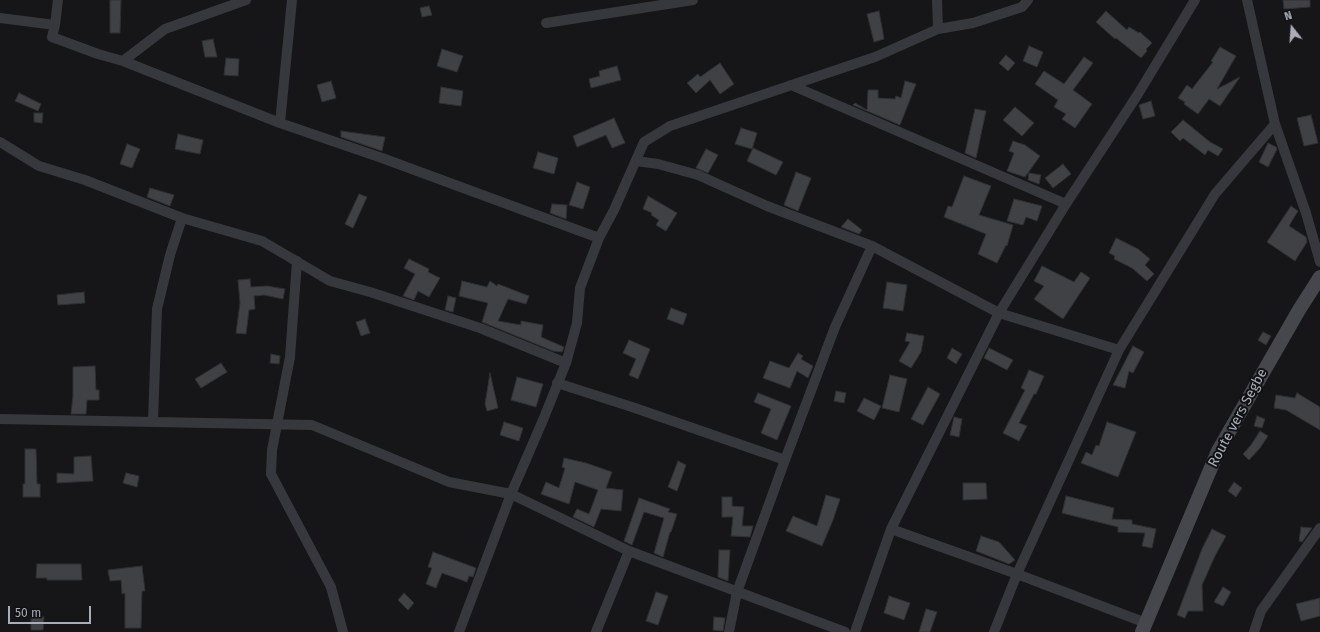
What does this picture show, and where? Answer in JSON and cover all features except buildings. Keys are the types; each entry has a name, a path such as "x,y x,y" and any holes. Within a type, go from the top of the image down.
{"main road":[{"name":"Route vers Segbe","path":"1144,628 1218,451 1298,310 1320,277"}],"street":[{"path":"58,0 52,37 98,54 123,60 280,123 382,158 599,238"},
{"path":"123,60 165,29 246,0"},
{"path":"280,123 292,0"},
{"path":"546,23 693,0"},
{"path":"937,0 938,29"},
{"path":"459,632 511,494 566,362 577,323 580,288 599,238 614,210 644,142 670,126 875,57 938,29 973,23 1015,10 1022,7 1028,0"},
{"path":"855,632 891,529 999,313 1066,204 1138,94 1195,0"},
{"path":"1247,0 1275,124 1306,213 1320,262"},
{"path":"0,18 55,25"},
{"path":"791,85 1066,204"},
{"path":"994,632 1017,574 1118,350 1215,194 1275,124"},
{"path":"0,142 39,166 85,180 182,218 262,241 330,281 370,292 480,328 566,362"},
{"path":"636,161 658,164 698,175 768,206 872,246 999,313 1118,350"},
{"path":"153,421 157,308 170,255 182,218"},
{"path":"729,632 737,592 785,460 835,327 872,246"},
{"path":"297,261 290,357 272,450 271,474 331,587 343,632"},
{"path":"557,383 632,407 785,460"},
{"path":"0,419 312,424 449,482 511,494 629,551 845,632"},
{"path":"1254,632 1261,611 1320,528"},
{"path":"891,529 1017,574 1144,628"},
{"path":"596,632 629,551"}]}
